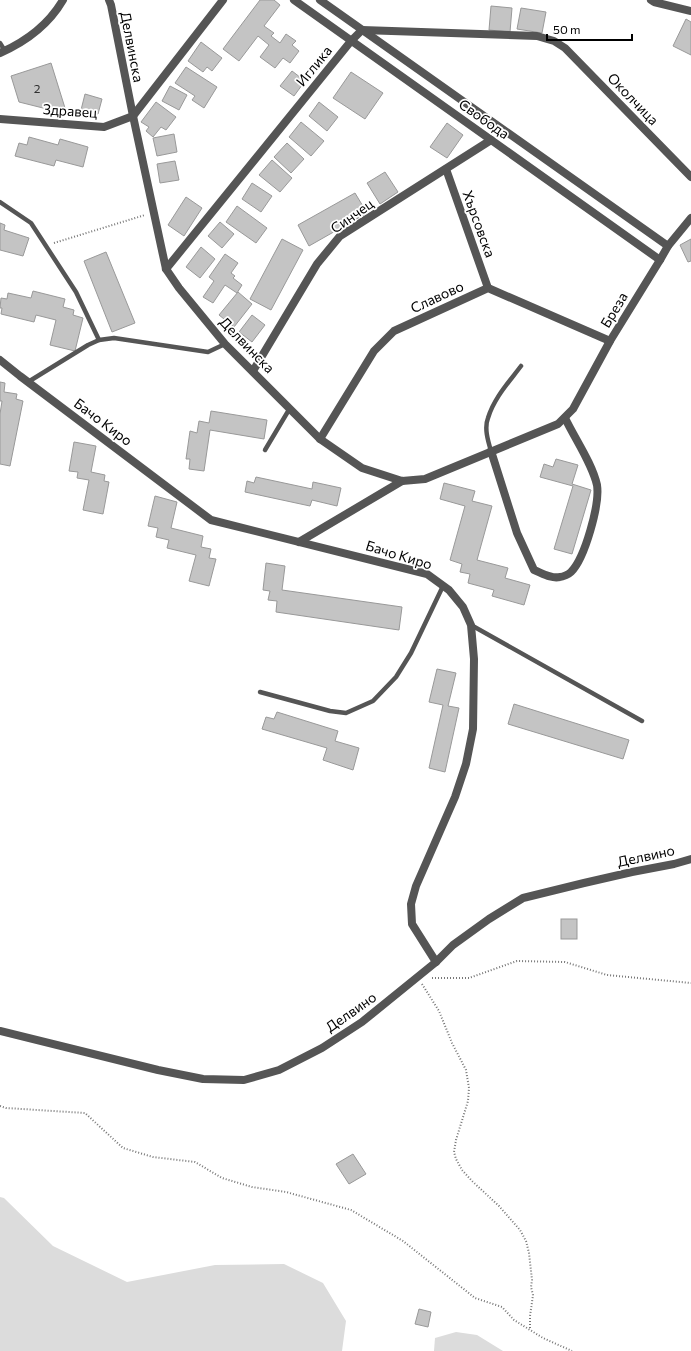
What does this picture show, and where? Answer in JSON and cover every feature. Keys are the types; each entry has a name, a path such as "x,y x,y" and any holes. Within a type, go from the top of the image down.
{"street":[{"path":"3,52 31,37 58,9 63,0"},
{"name":"Делвинска","path":"109,0 166,269 179,288 225,344 320,438 362,468 402,481 425,479 558,424 565,418"},
{"path":"133,116 223,0"},
{"name":"Свобода","path":"294,0 660,260"},
{"name":"Свобода","path":"320,0 668,246"},
{"path":"651,0 654,2 691,10"},
{"name":"Иглика","path":"166,269 351,41 362,30"},
{"name":"Околчица","path":"362,30 537,36 554,41 565,48 691,178"},
{"name":"Здравец","path":"0,119 104,127 133,116"},
{"name":"Синчец","path":"253,371 317,264 340,236 491,140"},
{"name":"Хърсовска","path":"446,169 488,288"},
{"name":"Бреза","path":"565,418 573,410 610,341 668,246 691,218"},
{"path":"488,288 610,341"},
{"name":"Славово","path":"320,438 374,351 394,331 488,288"},
{"name":"Бачо Киро","path":"0,360 211,520 427,574 448,590 463,607 471,625 474,659 473,729 466,764 454,797 416,886 412,904 412,924 436,962"},
{"path":"491,451 517,533 534,570 548,576 560,577 571,573 587,543 597,499 596,485 589,465 565,418"},
{"path":"300,542 402,481"},
{"name":"Делвино","path":"0,1032 202,1079 244,1080 280,1070 322,1048 362,1022 436,962 453,945 489,919 523,898 584,882 674,864 691,859"}],"lane":[{"path":"0,43 3,52"},
{"path":"0,202 31,223 76,292 99,340"},
{"path":"28,382 88,345 99,340 114,338 208,352 225,344"},
{"path":"491,451 487,440 487,419 499,395 521,366"},
{"path":"266,450 290,408"},
{"path":"260,692 330,711 346,713 373,701 396,677 412,653 443,586"},
{"path":"471,625 642,721"}],"path":[{"path":"46,246 154,213"},
{"path":"417,978 468,978 517,961 565,962 607,975 691,983"},
{"path":"417,978 439,1011 452,1043 466,1070 468,1101 456,1140 454,1152 456,1159 462,1170 499,1206 520,1230 526,1241 529,1254 532,1280 531,1287 533,1295 530,1330"},
{"path":"0,1106 6,1108 86,1113 123,1148 154,1157 195,1162 222,1178 252,1187 286,1192 351,1210 403,1241 475,1298 502,1307 514,1320 543,1338 572,1351"}],"shaded area":[{"path":"0,1197 4,1198 53,1246 127,1282 215,1265 284,1264 323,1283 346,1321 342,1351 0,1351"},
{"path":"456,1332 477,1335 503,1351 434,1351 435,1338"}],"building":[{"path":"260,0 274,0 280,5 264,26 274,33 271,36 280,43 286,34 296,41 292,45 299,51 290,63 283,58 275,68 260,57 269,45 258,36 239,61 223,49"},
{"path":"491,6 512,8 510,32 489,30"},
{"path":"521,8 546,12 542,33 517,29"},
{"path":"686,19 691,22 691,55 673,46"},
{"path":"201,42 222,58 212,71 207,67 203,72 188,61"},
{"path":"51,63 65,108 55,111 19,102 11,76"},
{"path":"186,67 217,87 204,108 192,100 195,96 175,83"},
{"path":"292,71 305,81 294,96 280,86"},
{"path":"351,72 383,93 365,119 333,98"},
{"path":"170,86 187,95 179,110 162,101"},
{"path":"85,94 102,99 98,114 81,110"},
{"path":"156,102 176,117 166,130 161,127 153,137 146,131 149,127 141,122"},
{"path":"319,102 338,117 327,131 309,116"},
{"path":"301,122 324,141 311,156 289,137"},
{"path":"447,123 463,135 447,158 430,147"},
{"path":"174,134 177,152 157,156 153,138"},
{"path":"29,137 58,145 60,139 88,147 83,167 56,160 54,166 15,156 19,143 27,145"},
{"path":"287,143 304,159 291,173 274,157"},
{"path":"272,160 292,178 280,192 259,175"},
{"path":"175,161 179,180 160,183 157,164"},
{"path":"385,172 398,192 380,204 367,183"},
{"path":"252,183 272,196 261,212 242,199"},
{"path":"355,193 367,213 309,246 298,225"},
{"path":"186,197 202,208 184,236 168,225"},
{"path":"237,206 267,228 256,243 226,222"},
{"path":"220,222 234,234 222,248 208,236"},
{"path":"0,223 5,225 4,230 29,238 23,256 0,250"},
{"path":"282,239 303,250 271,310 250,299"},
{"path":"691,239 691,261 688,262 680,245"},
{"path":"201,247 215,259 200,278 186,267"},
{"path":"106,252 135,323 112,332 84,261"},
{"path":"225,254 238,263 231,273 235,276 233,278 242,285 237,293 225,285 213,303 203,297 214,281 209,277"},
{"path":"33,291 65,299 63,307 74,310 73,315 83,318 75,351 50,345 56,320 36,315 34,322 1,314 1,298 7,299 8,293 31,298"},
{"path":"238,292 252,304 234,327 219,315"},
{"path":"252,315 265,325 252,342 239,332"},
{"path":"0,382 5,383 4,392 17,394 16,399 23,401 10,466 0,464 0,414 2,401 0,401"},
{"path":"211,411 267,420 264,439 210,430 204,471 189,469 190,459 186,459 190,431 197,433 199,421 209,423"},
{"path":"74,442 96,446 91,472 105,475 104,481 109,482 103,514 83,510 89,480 77,478 78,472 69,471"},
{"path":"556,459 578,465 572,484 591,490 572,554 554,549 573,486 540,477 544,464 553,467"},
{"path":"256,477 312,489 313,482 341,488 337,506 312,500 310,506 245,492 247,481 254,483"},
{"path":"444,483 475,491 472,501 492,506 477,560 508,568 505,578 530,585 524,605 492,596 494,590 468,583 470,574 460,572 462,564 450,560 465,506 440,499"},
{"path":"155,496 177,502 171,528 203,536 201,547 211,549 209,558 216,559 209,586 189,581 196,555 167,548 169,540 156,537 158,528 148,526"},
{"path":"266,563 285,566 282,590 402,607 399,630 276,612 277,601 268,600 270,591 263,590"},
{"path":"437,669 456,673 448,706 459,708 445,772 429,768 443,705 429,702"},
{"path":"514,704 629,740 623,759 508,724"},
{"path":"277,712 338,731 335,741 359,748 353,770 323,760 327,748 262,729 266,717 274,719"},
{"path":"561,919 577,919 577,939 561,939"},
{"path":"353,1154 366,1174 349,1184 336,1164"},
{"path":"419,1309 431,1312 428,1327 415,1324"}]}
